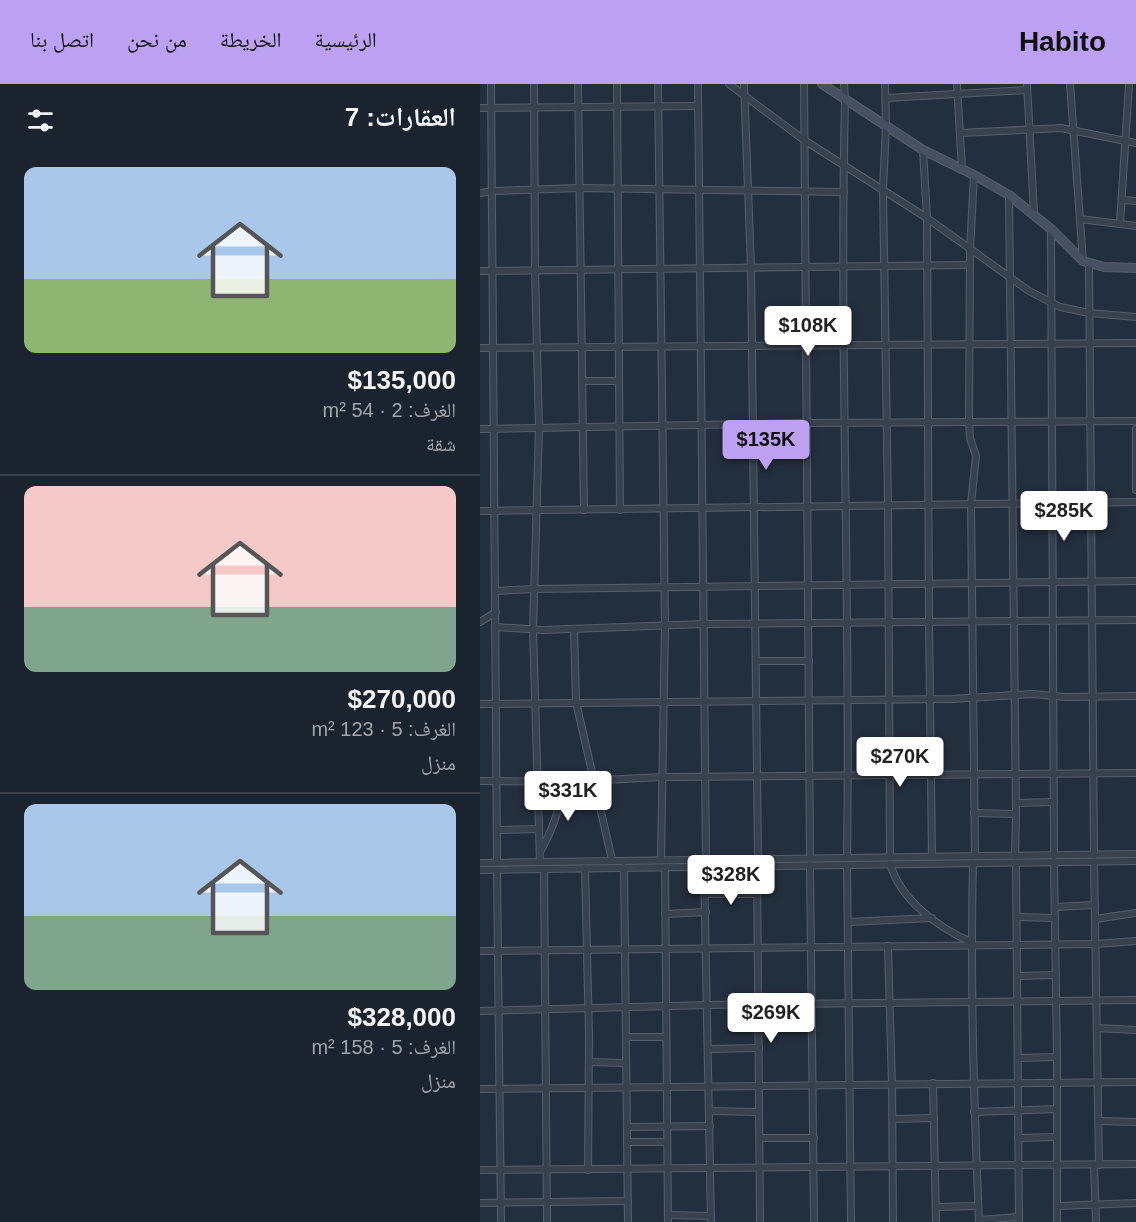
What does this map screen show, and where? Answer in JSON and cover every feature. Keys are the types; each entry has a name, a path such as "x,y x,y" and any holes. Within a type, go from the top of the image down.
{"street":[{"path":"491,84 501,1222"},
{"path":"534,84 539,428 533,630 540,862"},
{"path":"578,84 584,510"},
{"path":"617,84 620,510"},
{"path":"658,84 665,625 661,859"},
{"path":"664,867 668,1219 711,1219 705,894 698,84"},
{"path":"729,84 804,140 927,218 970,250 1051,303 1060,307 1089,312 1136,317"},
{"path":"744,84 752,267 760,1222"},
{"path":"804,84 803,190 806,266 807,623 810,700 810,947 814,1222"},
{"path":"822,84 923,150 1009,195 1051,229 1086,263 1104,267 1136,268"},
{"path":"844,84 843,266 848,585 847,861 851,1222"},
{"path":"885,84 886,126 882,189 888,505 890,860 898,885 910,899 932,918 971,943"},
{"path":"957,84 962,169"},
{"path":"995,84 996,92"},
{"path":"1070,84 1089,312 1098,1082 1096,1222"},
{"path":"1120,224 1129,84"},
{"path":"886,98 996,92 1027,87 1034,214"},
{"path":"480,108 698,106"},
{"path":"960,133 1030,129 1073,130 1136,144"},
{"path":"923,150 927,218 932,856"},
{"path":"974,175 970,250 969,422 970,438 976,456 971,504 974,859 971,943 974,1112 979,1221 1019,1220 1019,1002 1009,195"},
{"path":"480,194 493,191 579,188 844,192"},
{"path":"1122,200 1136,201"},
{"path":"1080,219 1136,226"},
{"path":"1051,229 1052,696 1057,1002 1057,1222"},
{"path":"480,271 970,264"},
{"path":"480,348 1136,343"},
{"path":"583,381 618,381"},
{"path":"480,429 806,423 1136,421"},
{"path":"1136,429 1136,490"},
{"path":"480,511 1136,502"},
{"path":"495,591 1136,581"},
{"path":"480,622 496,612"},
{"path":"496,627 533,630 704,624 1136,620"},
{"path":"574,629 576,702 592,781 612,860"},
{"path":"756,661 809,661"},
{"path":"480,704 930,699 1015,695 1092,698 1136,696"},
{"path":"480,781 563,782 663,777 1136,773"},
{"path":"540,853 550,835 558,812 563,782"},
{"path":"1016,803 1054,802"},
{"path":"974,813 1016,814"},
{"path":"497,830 539,829"},
{"path":"480,863 544,869 664,867 705,863 758,862 1054,860 1136,854"},
{"path":"890,860 932,856 974,859"},
{"path":"1094,858 1136,861"},
{"path":"480,870 540,862 661,859 705,863"},
{"path":"624,867 628,1222"},
{"path":"585,868 589,1062 588,1170"},
{"path":"544,869 547,1222"},
{"path":"705,894 757,894"},
{"path":"1055,907 1095,905"},
{"path":"665,914 706,912"},
{"path":"1095,919 1136,913"},
{"path":"1018,917 1056,918"},
{"path":"848,922 932,918"},
{"path":"480,951 849,947 971,943 1096,944 1136,941"},
{"path":"888,946 893,1119 893,1222"},
{"path":"1018,976 1056,975"},
{"path":"480,1011 666,1005 1136,1000"},
{"path":"1097,1028 1136,1030"},
{"path":"626,1037 666,1037"},
{"path":"709,1049 759,1048"},
{"path":"1018,1058 1057,1057"},
{"path":"589,1062 626,1063"},
{"path":"480,1089 1136,1082"},
{"path":"933,1083 936,1222"},
{"path":"974,1112 1057,1108"},
{"path":"710,1111 759,1112"},
{"path":"893,1119 934,1118"},
{"path":"1098,1121 1136,1122"},
{"path":"627,1126 710,1126"},
{"path":"1018,1138 1057,1137"},
{"path":"760,1138 814,1138"},
{"path":"627,1142 667,1142"},
{"path":"480,1170 1136,1164"},
{"path":"480,1203 628,1201"},
{"path":"1057,1206 1136,1203"},
{"path":"936,1207 978,1206"}]}
